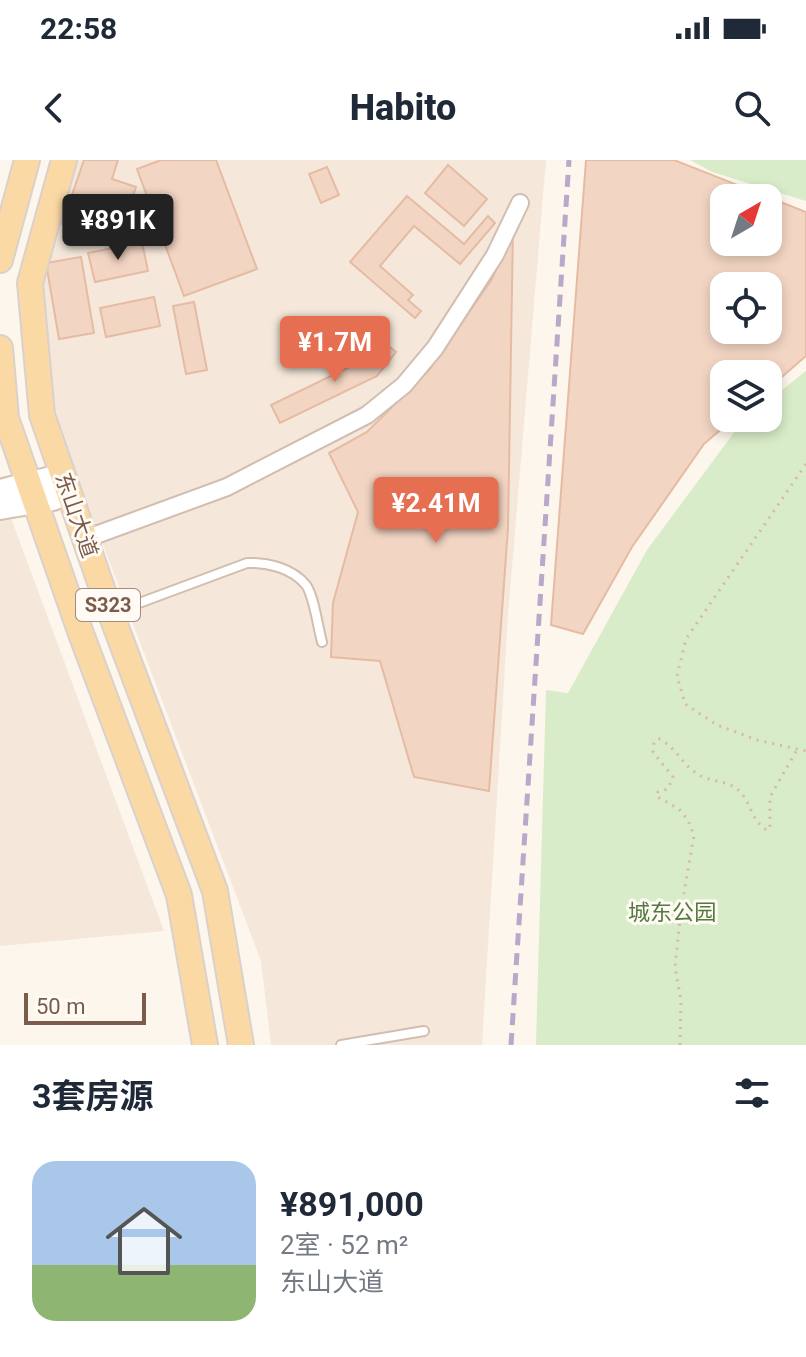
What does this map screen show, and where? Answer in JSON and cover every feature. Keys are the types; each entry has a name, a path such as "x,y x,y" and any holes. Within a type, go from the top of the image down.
{"main road":[{"path":"0,260 27,160"},
{"name":"东山大道","path":"64,160 30,283 42,415 111,614 215,891 241,1045"},
{"name":"东山大道","path":"0,348 6,418 80,631 179,895 205,1045"},
{"path":"0,491 53,499 66,483"},
{"path":"0,508 32,494"}],"street":[{"path":"85,539 227,487 367,415 404,385 435,348 495,255 520,203"}],"lane":[{"path":"111,614 247,563 263,562 290,572 307,587 322,642"},
{"path":"341,1045 424,1031"}],"path":[{"path":"806,464 686,639 677,676 685,704 717,725 757,740 806,751"},
{"path":"680,1045 681,1000 675,968 681,909 694,836 688,820 679,809 656,796 658,792 668,789 673,777 653,752 654,742 659,739 665,741 682,762 704,778 737,789 761,827 767,830 770,828 770,797 798,748"}],"shaded area":[{"path":"69,160 546,160 508,615 482,1045 271,1045 261,961 51,408 36,275"},
{"path":"11,518 164,931 0,946 0,520"}],"green space":[{"path":"690,160 806,160 806,201 782,194 782,184 751,184 712,172"},
{"name":"城东公园","path":"806,371 806,1045 536,1045 546,690 568,693 647,550 734,432 782,432 782,390"}],"building":[{"path":"84,160 118,160 112,179 136,187 122,227 88,216 82,231 62,224"},
{"path":"161,160 216,160 257,269 184,296 137,169"},
{"path":"586,160 674,160 735,184 710,184 710,256 782,256 782,203 806,212 806,356 782,377 782,360 710,360 710,432 718,432 704,444 632,547 583,634 551,625"},
{"path":"448,165 487,199 464,226 425,193"},
{"path":"327,167 339,195 321,203 309,174"},
{"path":"407,196 464,244 488,216 495,223 460,264 414,226 380,266 413,295 408,300 421,311 415,318 350,262"},
{"path":"513,228 508,528 489,791 414,777 380,661 331,657 333,603 358,512 329,453 367,432 429,370 492,279"},
{"path":"142,242 148,271 95,282 88,253"},
{"path":"81,257 94,333 59,339 46,263"},
{"path":"154,297 160,326 106,337 100,308"},
{"path":"194,302 207,370 186,374 173,306"},
{"path":"380,339 396,352 377,376 280,423 271,405 362,361"}],"railway":[{"path":"511,1045 569,160"}]}
